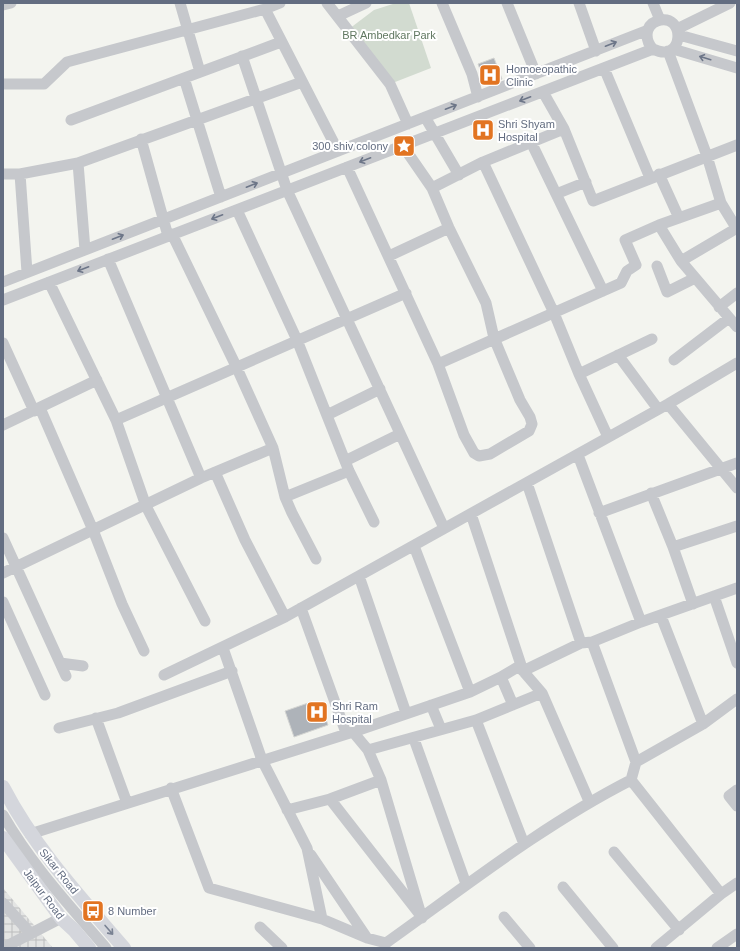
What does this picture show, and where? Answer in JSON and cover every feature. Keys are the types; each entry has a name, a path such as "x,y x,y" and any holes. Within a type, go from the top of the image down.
{"main road":[{"name":"Sikar Road","path":"3,787 30,834 45,854 124,948"},
{"name":"Jaipur Road","path":"3,838 61,918 74,930 89,948"}],"street":[{"path":"3,5 11,3"},
{"path":"180,3 200,72"},
{"path":"3,84 44,84 67,62 265,9 280,3"},
{"path":"327,3 390,84 408,124"},
{"path":"338,16 366,3"},
{"path":"442,3 472,74 478,97"},
{"path":"507,3 536,74"},
{"path":"578,3 596,51"},
{"path":"653,3 660,20"},
{"path":"678,32 730,3"},
{"path":"265,9 338,151"},
{"path":"737,51 678,32 670,22 660,20 650,26 648,30 647,41 653,49 663,52 671,50 737,68"},
{"path":"3,282 648,30"},
{"path":"671,50 678,40 678,32"},
{"path":"71,120 281,42"},
{"path":"3,300 653,49"},
{"path":"671,50 707,156 721,203 737,229 681,261"},
{"path":"242,56 287,190 444,528"},
{"path":"604,68 655,176 679,218"},
{"path":"184,78 198,118 221,197"},
{"path":"3,174 20,174 78,163 256,97 302,82"},
{"path":"543,92 564,129 593,201 737,145"},
{"path":"425,117 459,175"},
{"path":"432,188 483,162 564,129"},
{"path":"140,139 162,219 236,366 273,448 286,498 292,513 316,558"},
{"path":"531,142 603,291"},
{"path":"347,167 438,364 464,435 471,447 479,456 490,454 529,431 532,424 494,338 486,303 449,228 432,188 402,146"},
{"path":"483,162 554,313 579,374 608,437"},
{"path":"78,163 85,250"},
{"path":"20,174 27,272"},
{"path":"556,194 586,182"},
{"path":"438,364 621,283 627,271 636,265 625,240 659,225 721,203"},
{"path":"237,210 297,340 349,471 374,522"},
{"path":"659,225 681,261 737,327"},
{"path":"389,256 449,228"},
{"path":"108,259 201,478"},
{"path":"657,266 667,292 695,278"},
{"path":"40,267 116,420 146,506 205,622"},
{"path":"116,420 236,366 406,293"},
{"path":"719,307 737,293"},
{"path":"674,360 729,318"},
{"path":"579,374 652,339"},
{"path":"3,343 37,409 93,530 122,604 144,651"},
{"path":"618,355 737,488"},
{"path":"164,675 285,617 578,455 737,363"},
{"path":"3,425 97,380"},
{"path":"327,415 380,389"},
{"path":"345,461 400,434"},
{"path":"3,573 146,506 201,478 273,448"},
{"path":"578,455 641,622"},
{"path":"599,513 737,463"},
{"path":"286,498 349,471"},
{"path":"215,472 245,540 285,617"},
{"path":"171,788 209,888 322,920 385,946 466,884 480,876 524,844 589,802 631,780 636,762 587,642 527,483"},
{"path":"651,493 673,547 693,604"},
{"path":"471,514 522,668 542,693 589,802"},
{"path":"673,547 737,526"},
{"path":"3,538 15,568 66,676"},
{"path":"414,546 470,692"},
{"path":"359,576 406,713"},
{"path":"30,834 470,692 522,668 587,642 737,588"},
{"path":"714,596 737,663"},
{"path":"3,602 45,695"},
{"path":"301,608 349,732 368,750 381,780 422,918"},
{"path":"661,616 703,724"},
{"path":"223,648 262,760 307,848 368,938"},
{"path":"60,662 83,666"},
{"path":"59,728 178,692 232,671"},
{"path":"501,677 513,705"},
{"path":"368,750 414,739 441,729 476,720 542,693"},
{"path":"636,762 703,724 737,698"},
{"path":"430,705 441,729"},
{"path":"96,718 127,803"},
{"path":"476,720 524,844"},
{"path":"414,739 466,884"},
{"path":"287,810 330,799 381,780"},
{"path":"631,780 721,894"},
{"path":"737,790 729,796 737,806"},
{"path":"330,799 422,918"},
{"path":"3,815 25,851 106,948"},
{"path":"307,848 322,920"},
{"path":"614,852 679,930"},
{"path":"656,948 721,894 737,883"},
{"path":"562,887 613,948"},
{"path":"3,903 31,934"},
{"path":"504,917 530,948"},
{"path":"3,948 61,918"},
{"path":"260,927 282,948"},
{"path":"717,948 737,934"}],"shaded area":[{"path":"3,888 53,948 3,948"}],"green space":[{"name":"BR Ambedkar Park","path":"396,3 409,3 431,68 390,84 349,29 374,10"}],"building":[{"path":"494,58 502,79 486,85 478,64"},
{"path":"311,702 312,706 320,703 328,725 294,737 285,711"}],"place":[{"name":"Homoeopathic Clinic","path":"490,75"},
{"name":"Shri Shyam Hospital","path":"483,130"},
{"name":"300 shiv colony","path":"404,146"},
{"name":"Shri Ram Hospital","path":"317,712"},
{"name":"8 Number","path":"93,911"}]}
